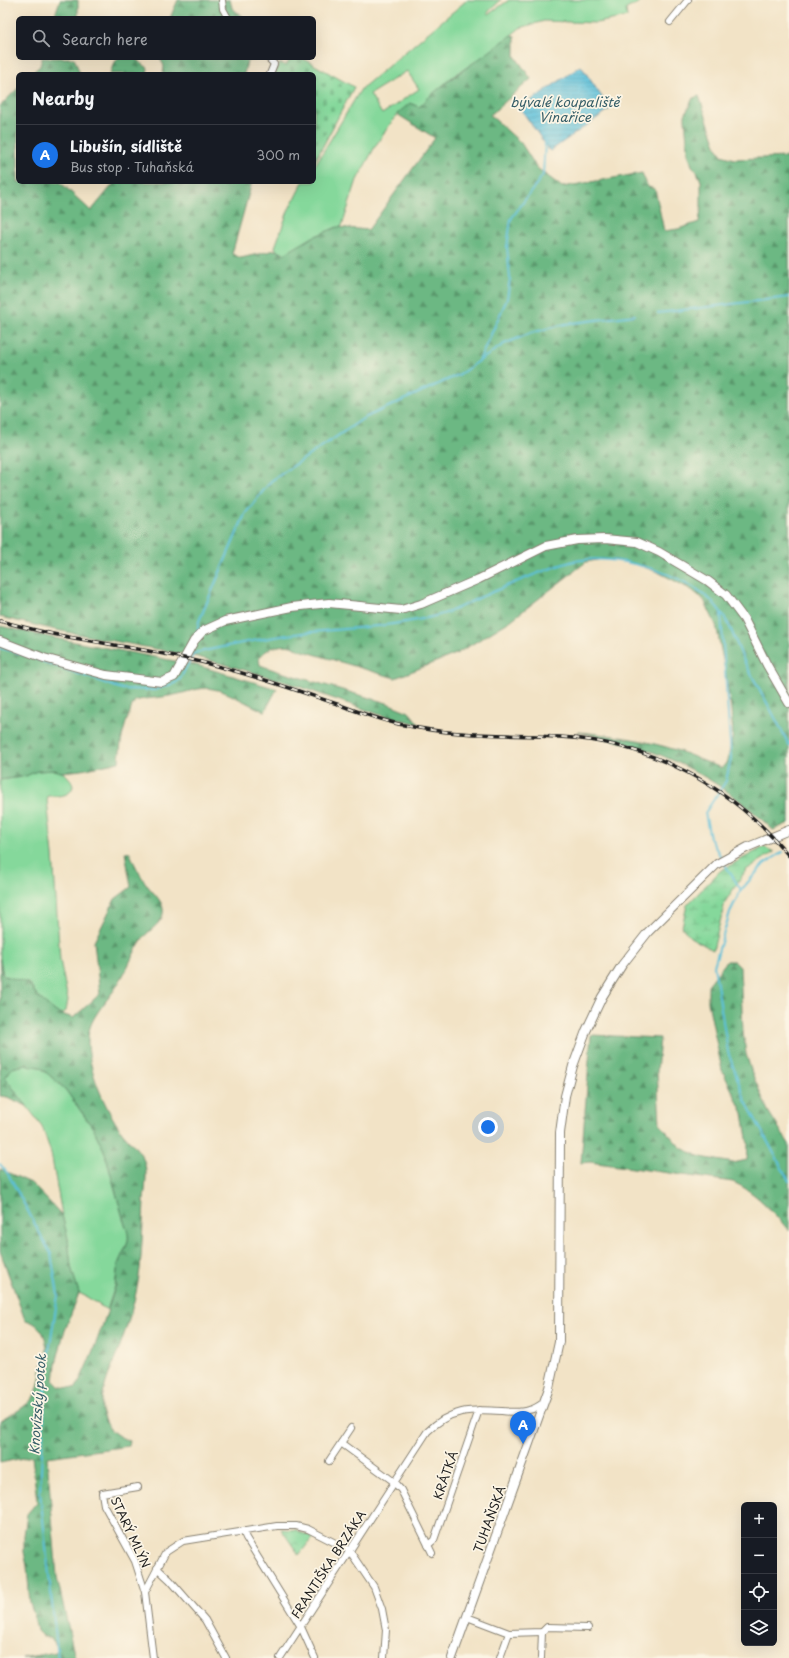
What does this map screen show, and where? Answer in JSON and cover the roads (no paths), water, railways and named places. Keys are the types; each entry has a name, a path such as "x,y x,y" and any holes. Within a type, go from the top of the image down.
{"street":[{"path":"222,0 223,9 227,16"},
{"path":"670,22 688,0"},
{"path":"270,60 274,64 271,72"},
{"path":"0,641 44,658 106,674 162,682 174,677 194,640 203,631 225,621 292,607 329,603 401,610 421,604 471,582 546,546 577,540 605,539 638,542 659,552 702,577 726,595 744,619 789,704"},
{"name":"TUHAŇSKÁ","path":"452,1658 549,1388 559,1342 560,1133 565,1096 573,1066 586,1031 602,997 648,932 717,864 748,846 789,830"},
{"name":"FRANTIŠKA BRZÁKA","path":"280,1658 394,1481 427,1432 435,1424 453,1414 479,1410 520,1412 531,1410 543,1403"},
{"name":"KRÁTKÁ","path":"428,1545 434,1540 479,1410"},
{"path":"520,1412 533,1430"},
{"path":"329,1461 351,1428"},
{"path":"341,1443 394,1481 432,1553"},
{"name":"STARÝ MLÝN","path":"138,1488 102,1493 104,1505 135,1561 145,1592"},
{"path":"153,1658 145,1592 166,1552 183,1541 277,1526 296,1526 319,1534 349,1550 374,1586 382,1609 386,1630 384,1658"},
{"path":"243,1531 301,1627 315,1658"},
{"path":"157,1568 170,1580 205,1620 226,1658"},
{"path":"467,1617 509,1633 542,1632 548,1627 588,1628"},
{"path":"541,1658 542,1632"},
{"path":"500,1658 509,1633"}],"water":[{"name":"bývalé koupaliště Vinařice","path":"581,66 610,109 550,151 520,108"}],"waterway":[{"path":"479,361 507,299 510,278 507,247 511,219 543,175 545,143"},
{"path":"658,313 789,297"},
{"path":"197,634 199,621 245,514 271,481 364,418 460,374 504,344 531,333 565,324 635,315"},
{"path":"0,648 16,652 122,689 154,690 175,683 180,679 194,653 261,639 302,633 388,625 422,619 450,612 513,583 567,563 584,560 625,562 647,567 688,584 704,595 717,607 726,620 744,661 789,745"},
{"path":"721,614 731,758 726,781 705,813 710,838 722,859"},
{"path":"741,890 764,864 783,852"},
{"path":"724,863 741,890 730,912 714,966 728,1052 745,1100 789,1181"},
{"name":"Knovízský potok","path":"0,1164 8,1174 51,1254 58,1295 46,1370 40,1492 58,1658"}],"railway":[{"path":"0,621 58,635 167,654 210,664 272,682 380,719 423,729 443,732 560,737 593,741 626,748 657,758 687,772 715,789 742,809 766,831 789,856"}],"place":[{"name":"Libušín, sídliště","path":"523,1444"}]}
